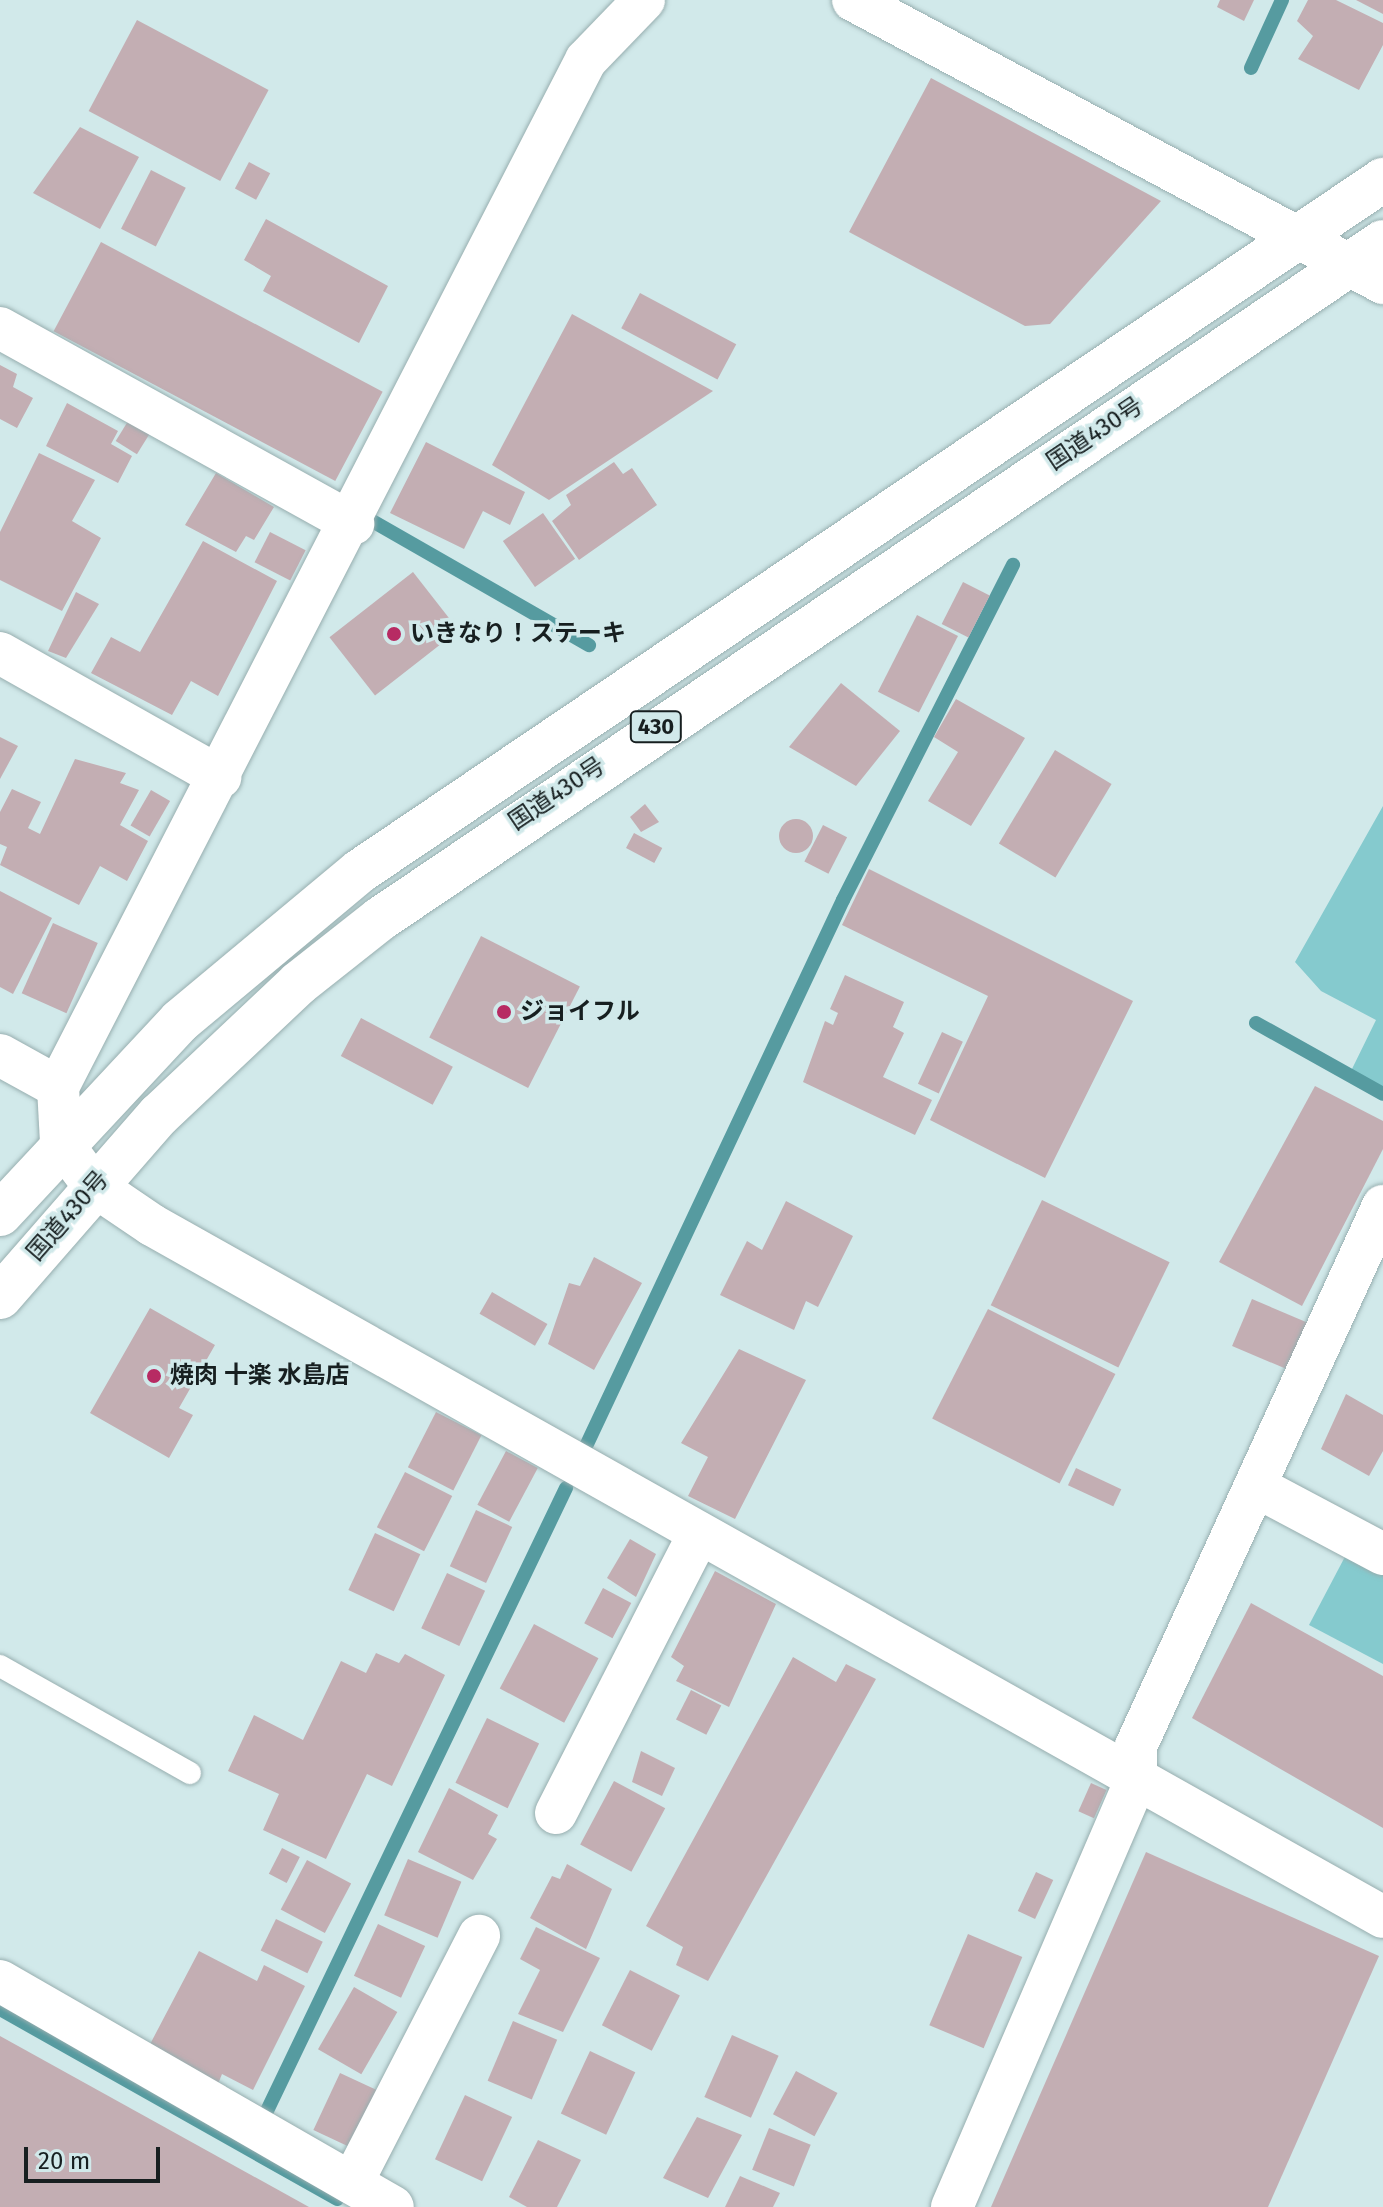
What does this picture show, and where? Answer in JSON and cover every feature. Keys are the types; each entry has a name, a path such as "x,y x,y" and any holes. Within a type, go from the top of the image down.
{"highway":[{"name":"国道430号","path":"0,1214 61,1142 180,1021 360,871 1383,180"},
{"name":"国道430号","path":"0,1297 93,1185 231,1044 380,919 1372,263"}],"street":[{"path":"644,0 586,60 356,517 58,1087 61,1142 93,1185 699,1534 1383,1917"},
{"path":"853,0 1299,238 1372,263"},
{"path":"0,328 356,517"},
{"path":"0,653 220,777"},
{"path":"0,1055 58,1087"},
{"path":"952,2207 1136,1780 1136,1746 1383,1206"},
{"path":"1255,1486 1383,1554"},
{"path":"556,1813 699,1534"},
{"path":"352,2183 479,1936"},
{"path":"0,1981 393,2207"}],"lane":[{"path":"0,1666 190,1773"}],"shaded area":[{"path":"1383,806 1383,1088 1351,1071 1376,1020 1321,991 1295,962"},
{"path":"1348,1551 1383,1569 1383,1664 1309,1625"}],"building":[{"path":"1220,0 1254,0 1244,21 1217,7"},
{"path":"1308,0 1336,0 1383,23 1383,45 1359,90 1298,59 1313,36 1297,21"},
{"path":"1356,0 1383,0 1383,14"},
{"path":"137,20 269,90 220,181 89,111"},
{"path":"931,78 1161,201 1050,324 1025,326 849,232"},
{"path":"80,127 139,157 100,229 33,193"},
{"path":"249,162 270,173 256,200 235,188"},
{"path":"151,170 186,188 156,247 121,229"},
{"path":"266,219 388,286 359,343 263,291 271,276 244,260"},
{"path":"101,242 383,392 335,481 54,331"},
{"path":"640,293 736,344 717,379 621,328"},
{"path":"572,314 713,391 549,500 492,465"},
{"path":"0,365 17,374 13,387 33,398 17,428 0,419"},
{"path":"67,403 118,431 111,444 132,456 118,483 46,446"},
{"path":"130,418 151,431 137,454 116,441"},
{"path":"426,442 525,492 510,525 483,511 464,549 390,513"},
{"path":"39,453 95,480 72,521 101,538 62,611 0,580 0,532"},
{"path":"614,462 623,474 632,468 657,505 579,560 552,521 571,505 566,495"},
{"path":"216,473 274,507 254,540 246,536 236,552 185,525"},
{"path":"543,513 575,559 535,587 503,541"},
{"path":"270,532 306,550 290,580 255,562"},
{"path":"203,541 277,581 218,696 191,681 172,715 91,673 111,637 140,652"},
{"name":"いきなり！ステーキ","path":"413,572 459,630 375,696 329,637"},
{"path":"963,582 990,596 968,637 942,624"},
{"path":"76,592 99,604 66,658 48,651"},
{"path":"917,615 958,636 919,713 878,692"},
{"path":"841,683 900,731 856,786 789,747"},
{"path":"956,699 1025,738 971,826 928,801 958,752 934,737"},
{"path":"0,737 18,746 0,779"},
{"path":"1055,750 1112,784 1055,877 999,843"},
{"path":"75,759 126,773 120,783 139,790 120,825 148,841 127,881 100,866 79,905 0,865 7,847 0,844 0,812 12,789 41,802 28,828 40,834"},
{"path":"151,790 170,801 150,837 130,826"},
{"path":"645,804 659,822 641,832 630,817"},
{"path":"796,819 808,824 813,836 808,848 796,853 784,848 779,836 784,824"},
{"path":"823,825 847,837 828,874 804,862"},
{"path":"634,833 662,848 654,863 626,848"},
{"path":"869,869 1133,1001 1045,1178 930,1120 988,996 842,925"},
{"path":"0,891 52,918 13,994 0,987"},
{"path":"53,923 98,943 66,1013 22,993"},
{"name":"ジョイフル","path":"481,936 580,986 528,1088 429,1038"},
{"path":"845,975 904,1002 893,1027 904,1033 883,1077 932,1100 915,1135 803,1082 825,1021 833,1025 838,1013 830,1009"},
{"path":"361,1018 453,1067 433,1105 341,1056"},
{"path":"942,1032 963,1042 939,1093 918,1084"},
{"path":"1315,1086 1383,1121 1383,1149 1302,1306 1219,1262"},
{"path":"1042,1200 1170,1262 1118,1367 991,1305"},
{"path":"786,1201 853,1236 818,1307 806,1301 794,1330 720,1295 747,1241 762,1250"},
{"path":"594,1257 642,1283 594,1370 548,1344 569,1283 580,1286"},
{"path":"492,1292 547,1324 535,1346 480,1314"},
{"path":"1252,1299 1312,1324 1292,1371 1232,1346"},
{"name":"焼肉 十楽 水島店","path":"150,1308 215,1345 179,1408 193,1415 169,1458 90,1413"},
{"path":"988,1309 1115,1374 1060,1484 932,1419"},
{"path":"739,1349 806,1380 735,1519 688,1496 708,1457 681,1443"},
{"path":"1346,1394 1383,1415 1383,1451 1369,1476 1321,1449"},
{"path":"436,1412 481,1435 453,1490 408,1467"},
{"path":"506,1451 538,1468 509,1522 477,1505"},
{"path":"1076,1468 1121,1489 1113,1506 1068,1485"},
{"path":"405,1472 452,1496 424,1551 377,1527"},
{"path":"476,1510 512,1527 486,1583 450,1566"},
{"path":"375,1533 420,1554 394,1611 348,1590"},
{"path":"630,1539 656,1554 636,1597 607,1578"},
{"path":"715,1571 776,1604 729,1707 676,1681 684,1666 671,1657"},
{"path":"447,1573 485,1591 459,1646 421,1628"},
{"path":"603,1588 631,1603 612,1638 584,1623"},
{"path":"1251,1603 1383,1676 1383,1828 1192,1718"},
{"path":"534,1624 598,1658 564,1723 500,1688"},
{"path":"376,1653 399,1663 405,1654 445,1675 392,1786 367,1774 326,1859 263,1830 279,1794 228,1771 254,1715 303,1740 341,1661 366,1673"},
{"path":"793,1657 836,1682 846,1664 876,1679 708,1981 676,1965 683,1947 646,1926"},
{"path":"691,1690 721,1705 706,1735 676,1719"},
{"path":"487,1718 539,1743 508,1808 455,1783"},
{"path":"641,1751 675,1768 662,1796 632,1782"},
{"path":"614,1781 665,1808 631,1872 580,1845"},
{"path":"1091,1783 1107,1790 1094,1818 1078,1811"},
{"path":"449,1788 498,1815 488,1834 497,1839 473,1880 418,1852"},
{"path":"282,1848 300,1857 287,1883 269,1874"},
{"path":"1146,1852 1379,1956 1268,2207 991,2207"},
{"path":"408,1859 461,1882 438,1938 384,1915"},
{"path":"307,1860 351,1883 325,1933 281,1909"},
{"path":"567,1864 612,1889 586,1949 530,1918 552,1876 560,1879"},
{"path":"1036,1872 1053,1880 1035,1919 1018,1911"},
{"path":"276,1919 323,1942 307,1973 261,1950"},
{"path":"378,1924 425,1946 401,1998 354,1976"},
{"path":"536,1927 600,1958 563,2032 518,2014 540,1970 520,1959"},
{"path":"968,1934 1022,1957 984,2048 929,2025"},
{"path":"199,1951 257,1981 264,1965 305,1986 253,2090 222,2074 218,2084 147,2050"},
{"path":"630,1970 680,1995 652,2051 602,2025"},
{"path":"354,1987 397,2012 361,2074 318,2049"},
{"path":"513,2021 557,2040 532,2100 488,2081"},
{"path":"732,2035 779,2056 751,2118 704,2097"},
{"path":"0,2036 309,2207 0,2207"},
{"path":"590,2051 635,2072 606,2135 561,2114"},
{"path":"796,2071 837,2093 814,2136 773,2114"},
{"path":"340,2073 383,2093 356,2150 313,2130"},
{"path":"465,2095 512,2117 482,2181 435,2159"},
{"path":"697,2117 742,2135 708,2198 663,2178"},
{"path":"769,2128 811,2145 794,2187 752,2170"},
{"path":"538,2140 581,2160 557,2207 527,2207 509,2197"},
{"path":"740,2176 780,2193 773,2207 725,2207"}],"waterway":[{"path":"1251,68 1282,0"},
{"path":"360,514 589,645"},
{"path":"587,1444 843,900 1013,565"},
{"path":"1256,1023 1383,1094"},
{"path":"264,2117 566,1488"},
{"path":"0,2009 337,2199"}],"place":[{"name":"いきなり！ステーキ","path":"394,634"},
{"name":"ジョイフル","path":"504,1012"},
{"name":"焼肉 十楽 水島店","path":"154,1376"}]}
